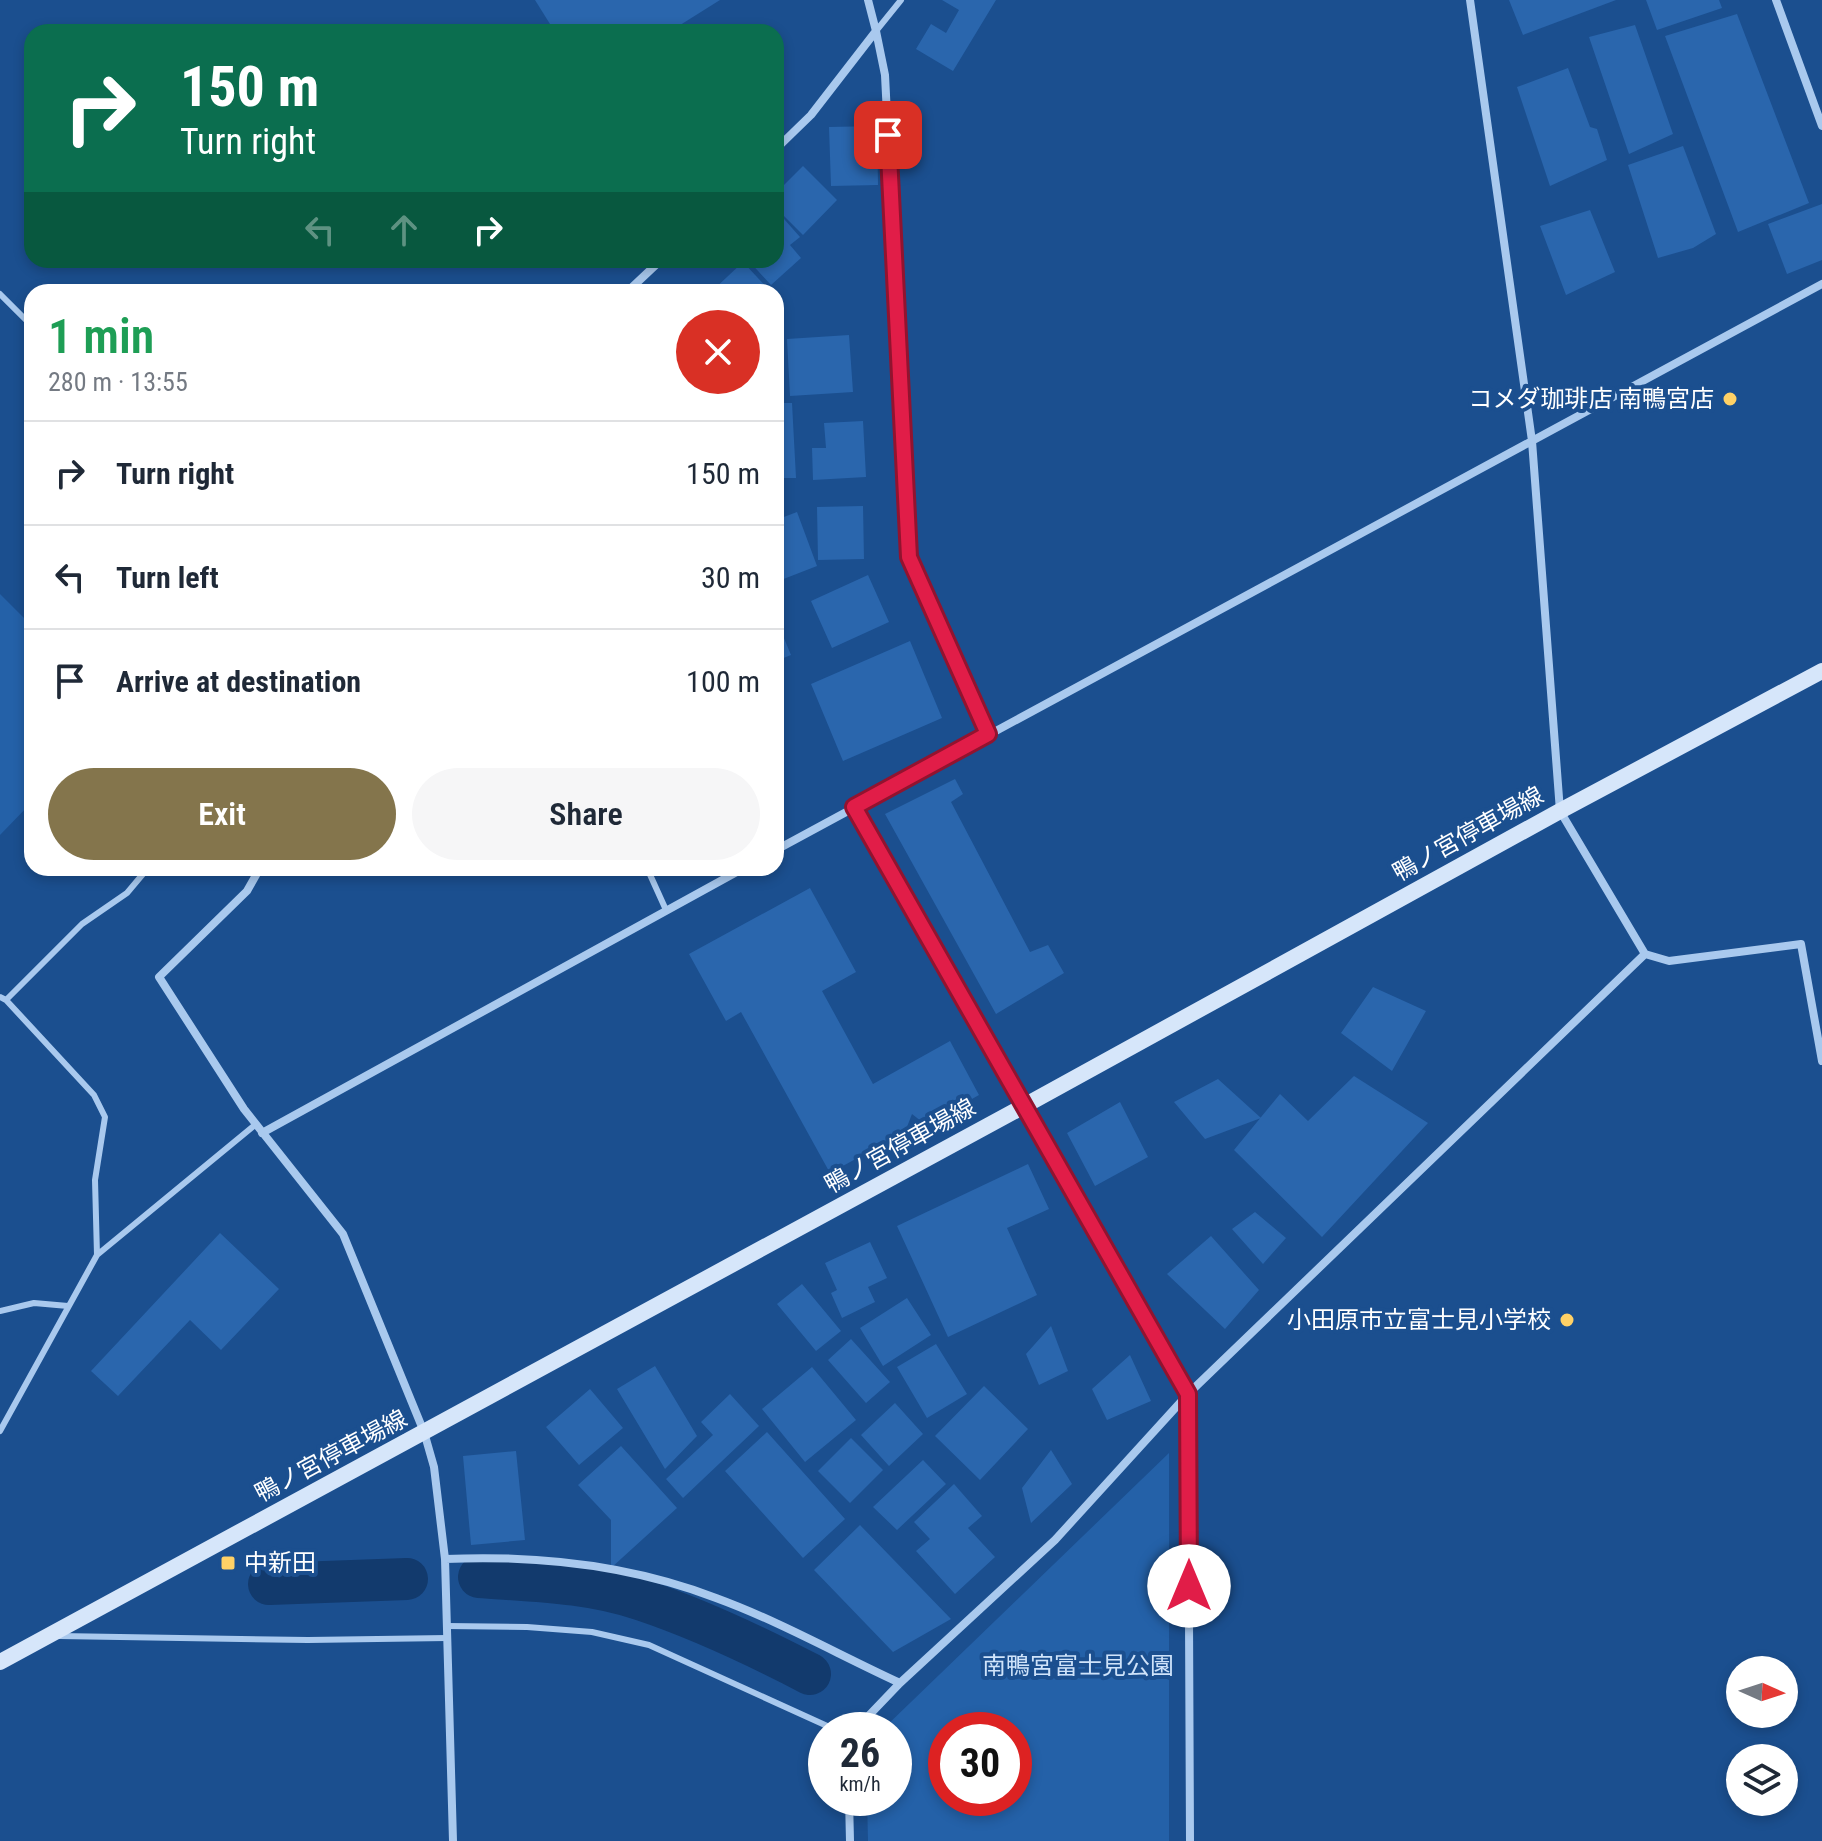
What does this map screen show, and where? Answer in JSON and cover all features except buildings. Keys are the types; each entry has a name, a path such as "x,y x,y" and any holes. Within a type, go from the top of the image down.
{"main road":[{"name":"鴨ノ宮停車場線","path":"0,1662 1822,671"}],"street":[{"path":"868,0 885,75 909,557 988,734"},
{"path":"1470,0 1532,441 1560,811 1645,954 1669,961 1801,944 1822,1061"},
{"path":"1776,0 1822,126"},
{"path":"784,141 811,115 876,31"},
{"path":"636,284 652,268"},
{"path":"784,846 1822,284"},
{"path":"854,807 1188,1394 1190,1841"},
{"path":"255,876 247,891 159,977 262,1133 343,1234 424,1432 434,1467 445,1559 453,1841"},
{"path":"262,1133 729,876"},
{"path":"872,1712 1055,1540 1188,1394 1645,954"},
{"path":"445,1559 576,1562 638,1574 716,1598 900,1683"},
{"path":"849,1816 850,1841"}],"lane":[{"path":"876,31 901,0"},
{"path":"0,294 24,318"},
{"path":"97,1255 95,1180 105,1117 94,1095 3,999 82,924 127,893 141,876"},
{"path":"651,876 666,910"},
{"path":"0,1431 97,1255 256,1124"},
{"path":"0,1311 34,1303 68,1306"},
{"path":"447,1626 592,1632 649,1645 808,1717"},
{"path":"50,1636 308,1640 447,1638"}],"green space":[{"path":"0,594 24,618 24,810 0,835"},
{"name":"南鴨宮富士見公園","path":"1169,1453 1169,1841 868,1841 867,1816 912,1816 912,1712 901,1712"}],"waterway":[{"path":"479,1577 561,1583 622,1594 706,1624 810,1674"},
{"path":"269,1584 407,1579"}],"place":[{"name":"コメダ珈琲店 南鴨宮店","path":"1730,399"},
{"name":"小田原市立富士見小学校","path":"1567,1320"},
{"name":"中新田","path":"228,1563"}],"route":[{"path":"888,135 909,557 988,734 854,807 1188,1394 1189,1586"}]}
